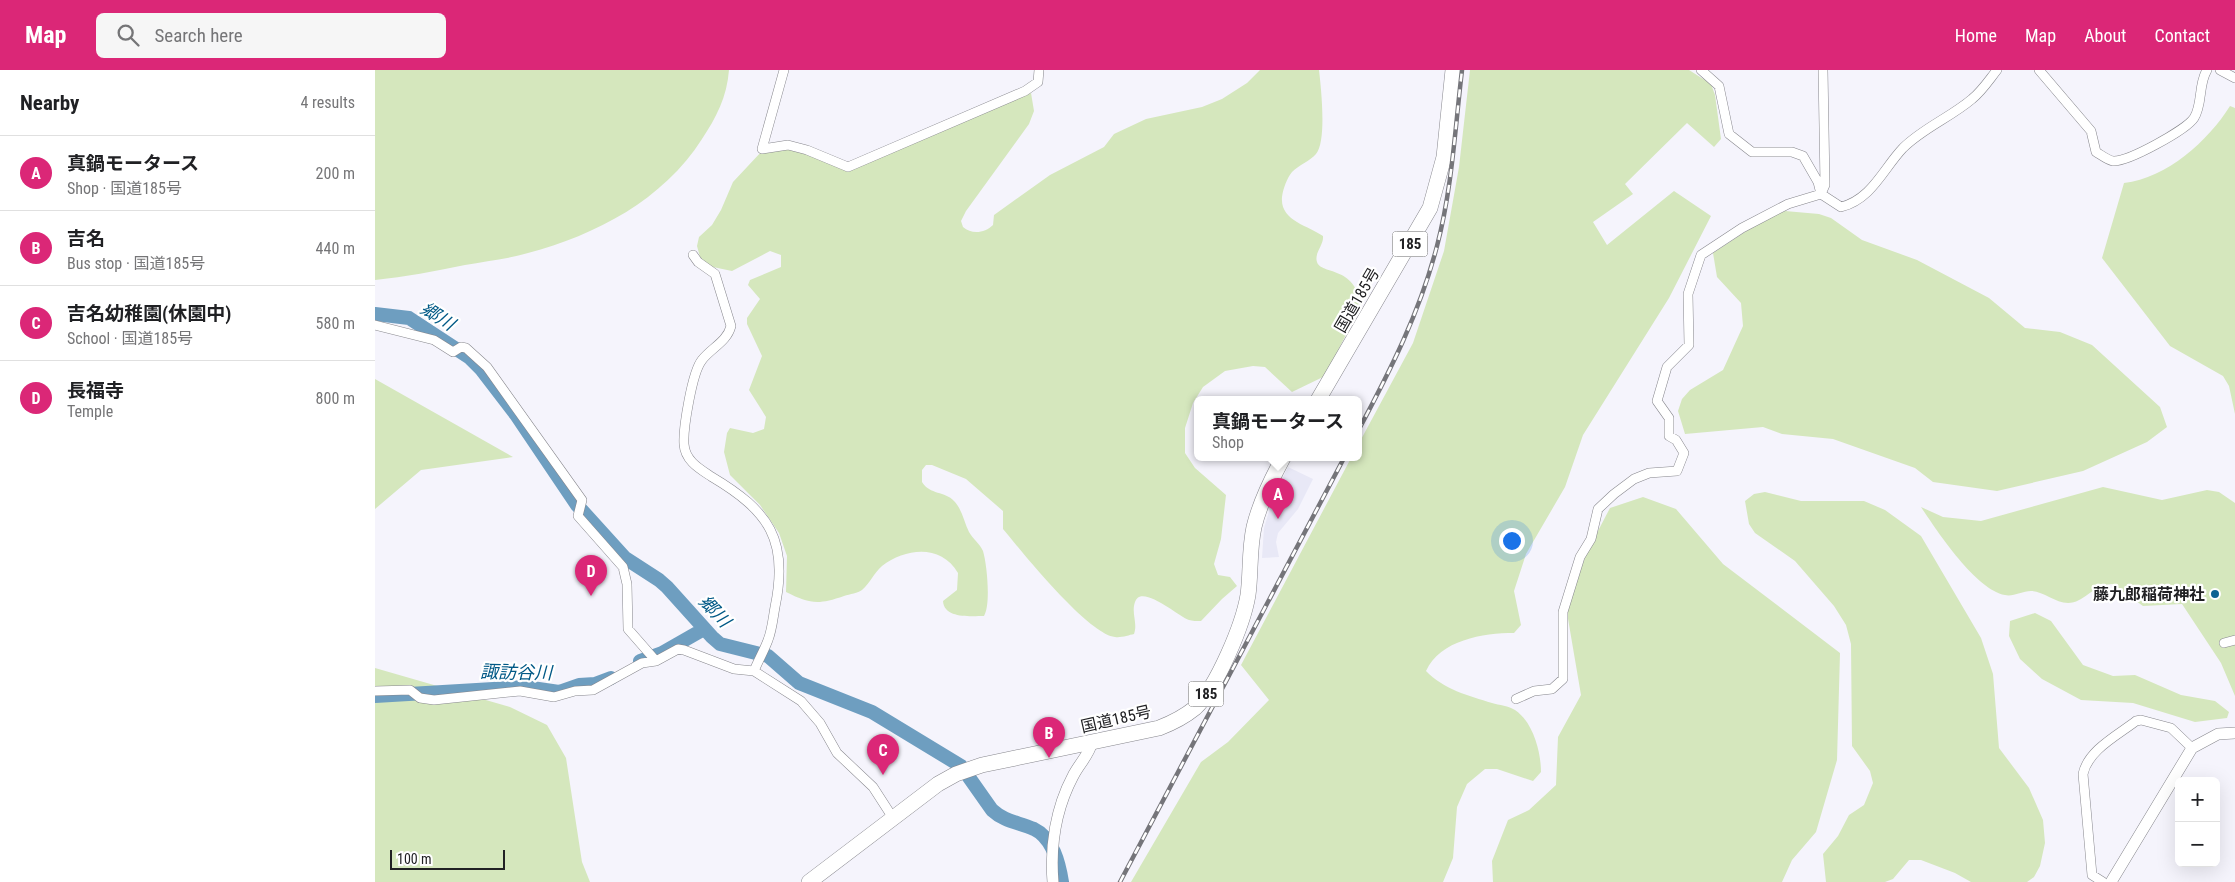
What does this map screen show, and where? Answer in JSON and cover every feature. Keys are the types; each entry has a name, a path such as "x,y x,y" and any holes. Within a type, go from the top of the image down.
{"highway":[{"name":"国道185号","path":"1320,396 1430,208 1444,156 1453,70"},
{"name":"国道185号","path":"809,882 938,784 956,774 970,769 1170,724 1195,707 1205,695 1222,667 1241,624 1248,594 1253,530 1259,508 1282,461"}],"street":[{"path":"784,70 762,149 788,146 807,150 848,167 1025,91 1038,82 1039,70"},
{"path":"1701,70 1719,86 1729,134 1752,152 1792,152 1803,156 1818,182 1821,194 1841,207 1853,204 1878,181 1903,148 1973,99 1997,70"},
{"path":"1515,699 1534,691 1552,689 1563,679 1563,612 1580,557 1591,539 1598,509 1633,479 1649,473 1677,471 1681,464 1683,453 1676,440 1669,436 1669,418 1657,401 1667,367 1689,345 1689,294 1701,255 1742,228 1788,204 1821,194 1825,185 1823,70"},
{"path":"2039,70 2091,131 2096,152 2112,161 2127,158 2147,150 2189,124 2199,108 2201,89 2207,70"},
{"path":"2220,70 2235,78"},
{"path":"693,255 698,262 715,274 731,326 729,335 701,360 696,372 683,431 684,447 696,467 738,493 753,505 776,541 779,552 779,590 765,649 754,671"},
{"path":"375,325 434,340 453,352 458,349 467,348 498,383 582,500 578,516 623,567 627,584 628,629 653,658"},
{"path":"2224,643 2235,640"},
{"path":"375,691 410,690 415,694 434,700 520,691 554,698 575,691 593,690 653,658 684,650 734,668 754,671 801,701 816,718 837,753 873,786 893,818"},
{"path":"2103,882 2092,875 2083,774 2084,767 2096,752 2137,721 2141,720 2171,728 2192,748"},
{"path":"2111,882 2192,748 2218,734 2235,734"},
{"path":"1053,882 1053,848 1066,790 1073,774 1091,750 1092,742"}],"shaded area":[{"path":"1288,467 1313,479 1298,509 1278,533 1276,542 1279,557 1262,558 1264,528 1273,498"}],"green space":[{"path":"375,70 729,70 726,89 720,107 702,139 686,161 668,180 626,212 578,236 520,255 420,274 375,280"},
{"path":"1260,70 1319,70 1322,126 1319,147 1314,156 1290,174 1283,191 1283,205 1285,212 1290,217 1323,236 1316,259 1317,262 1325,269 1338,273 1352,283 1358,292 1361,305 1323,377 1292,392 1265,367 1253,366 1225,371 1203,387 1197,396 1194,396 1185,428 1185,453 1195,468 1226,495 1221,539 1214,564 1218,575 1230,577 1237,586 1201,621 1189,620 1152,598 1139,597 1134,606 1134,634 1115,637 1103,632 1089,622 1073,608 1040,572 1003,529 1003,511 966,479 932,465 926,465 922,470 922,482 929,489 950,498 957,504 969,532 983,551 988,594 984,616 966,616 953,614 948,611 943,601 957,590 958,573 951,564 933,553 912,553 891,560 879,569 862,590 835,599 814,602 786,592 787,556 779,533 760,505 730,475 724,452 727,433 730,428 753,433 764,429 766,417 749,390 762,356 747,324 747,318 760,299 748,285 750,280 781,267 781,255 770,251 732,271 708,266 700,257 697,246 699,237 712,225 721,210 733,182 762,151 792,148 860,166 1031,93 1034,111 1029,124 966,211 961,221 963,227 967,230 978,232 990,228 993,225 994,215 1050,175 1104,147 1114,134 1146,119 1202,107 1222,99 1247,83"},
{"path":"1470,70 1689,70 1711,84 1715,95 1721,139 1714,147 1687,123 1625,184 1633,194 1593,222 1607,245 1674,191 1711,216 1669,298 1583,435 1565,487 1526,554 1514,591 1521,625 1514,633 1476,637 1452,645 1433,660 1426,671 1448,687 1510,708 1521,715 1535,738 1541,772 1533,781 1497,769 1485,769 1467,784 1457,807 1453,858 1443,882 1131,882 1201,762 1228,742 1269,700 1241,665 1349,461 1362,461 1362,438 1413,343 1444,251 1459,167"},
{"path":"2230,106 2235,108 2235,414 2229,386 2223,376 2170,346 2102,258 2124,183 2156,174 2185,156 2210,132"},
{"path":"1785,211 1819,214 1831,218 1862,240 1917,260 1989,298 2025,328 2060,332 2092,345 2160,407 2167,427 2147,442 2083,471 1997,491 1933,482 1915,468 1833,439 1782,434 1763,427 1685,434 1678,411 1682,399 1690,390 1723,370 1743,326 1741,303 1717,277 1713,253 1763,220"},
{"path":"375,379 513,457 421,470 375,509"},
{"path":"2103,487 2162,500 2207,490 2219,492 2235,503 2235,696 2221,663 2182,604 2143,606 2112,584 2105,585 2079,600 2068,603 2036,592 2028,591 2005,595 1994,591 1982,583 1958,558 1921,507 1943,517 1981,521"},
{"path":"1765,492 1801,501 1864,501 1885,510 1921,536 1981,638 1993,674 1999,748 2029,788 2043,820 2045,843 2040,866 2034,877 2027,882 1971,882 1955,873 1921,860 1909,860 1893,879 1885,882 1826,882 1823,854 1838,836 1849,815 1864,805 1873,783 1870,771 1852,746 1851,644 1846,625 1834,606 1795,561 1755,533 1749,524 1745,501 1754,494"},
{"path":"1643,497 1676,509 1723,564 1840,653 1837,760 1816,832 1792,860 1782,882 1493,882 1492,861 1508,820 1529,810 1556,785 1558,737 1581,695 1566,607 1588,550 1610,508"},
{"path":"2035,613 2051,621 2083,665 2113,676 2135,675 2181,695 2215,701 2229,712 2227,718 2195,722 2133,703 2081,700 2042,679 2020,659 2009,636 2010,621"},
{"path":"375,668 510,707 547,725 566,758 582,862 590,882 375,882"}],"waterway":[{"name":"郷川","path":"375,314 409,318 470,358 481,369 517,416 577,505 625,558 667,587 720,644 768,656 799,683 872,712 961,766 992,810 1007,819 1034,829 1046,838 1057,859 1062,882"},
{"name":"諏訪谷川","path":"640,661 662,653 704,629"},
{"name":"諏訪谷川","path":"375,696 525,687 559,692 579,685 595,684 611,678"}],"railway":[{"path":"1362,423 1413,318 1437,246 1453,159 1462,70"},
{"path":"1120,882 1342,461"}],"place":[{"name":"真鍋モータース","path":"1278,519"},
{"name":"藤九郎稲荷神社","path":"2215,594"},
{"name":"長福寺","path":"591,596"},
{"name":"吉名","path":"1049,758"},
{"name":"吉名幼稚園(休園中)","path":"883,775"}]}
